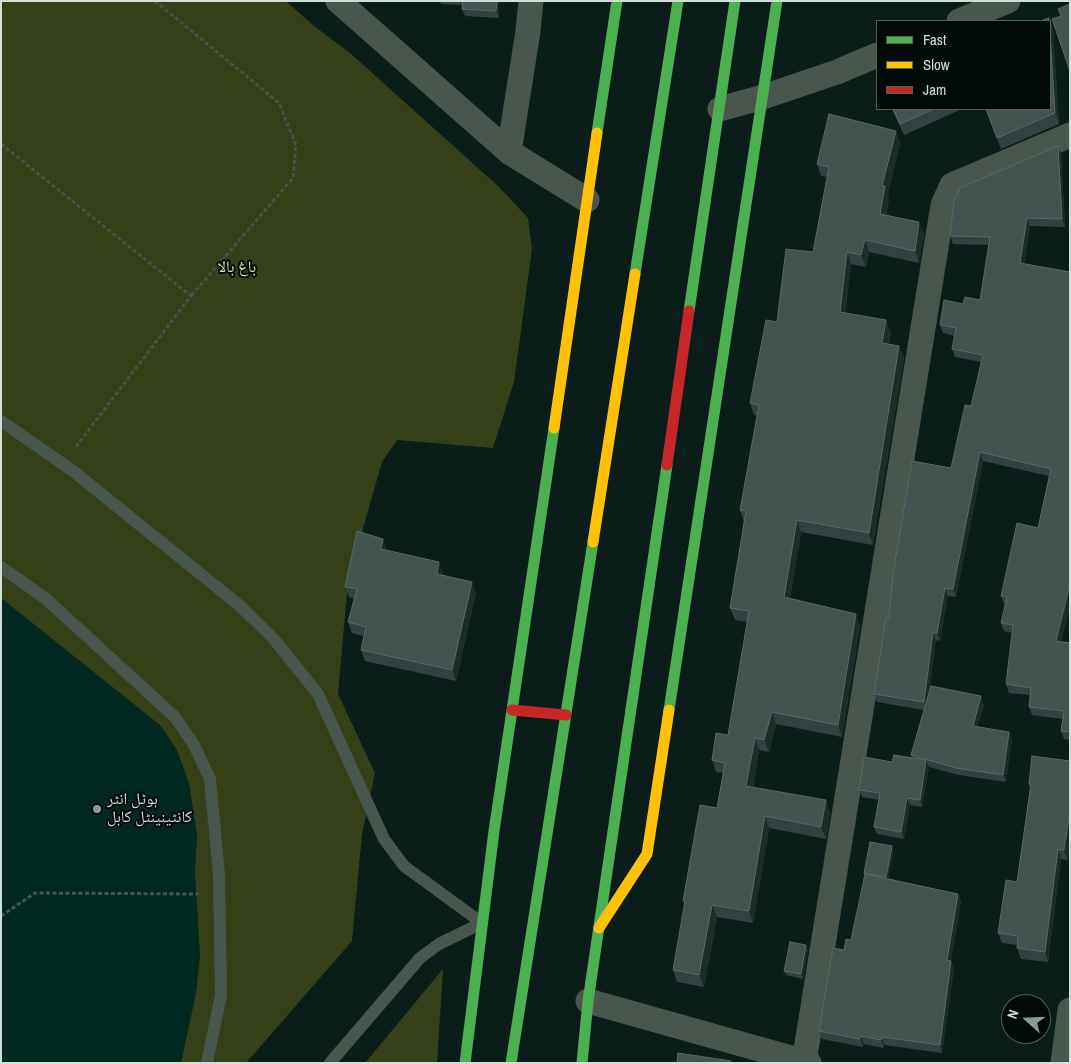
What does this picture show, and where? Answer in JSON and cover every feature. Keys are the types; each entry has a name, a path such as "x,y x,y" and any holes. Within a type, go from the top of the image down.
{"main road":[{"path":"465,1063 482,923 512,710 617,1"},
{"path":"511,1063 678,1"},
{"path":"582,1063 588,1001 735,1"},
{"path":"599,928 647,854 777,1"},
{"path":"512,710 566,716"}],"street":[{"path":"338,1 509,152 587,200"},
{"path":"509,152 528,31 530,1"},
{"path":"961,20 1008,1"},
{"path":"720,109 837,72 876,55"},
{"path":"588,1001 806,1062 943,205 952,185 1070,135"},
{"path":"1063,1063 1070,1010"}],"lane":[{"path":"1,421 63,464 239,605 273,638 318,694 384,839 404,866 482,923 440,944 420,958 330,1063"},
{"path":"1,567 45,598 176,717 194,745 210,779 220,894 221,995 207,1063"}],"path":[{"path":"63,464 191,296 293,178 296,145 279,103 155,1"},
{"path":"1,144 191,296"},
{"path":"1,916 35,893 220,894"}],"shaded area":[{"name":"ہوٹل انٹر کانٹینینٹل کابل","path":"1,598 160,725 177,750 189,784 197,834 195,874 200,955 196,993 181,1063 1,1063"}],"green space":[{"name":"باغ بالا","path":"1,1 286,1 314,26 350,53 498,186 528,218 532,249 514,382 493,448 397,440 382,462 348,581 338,694 375,773 362,834 352,941 246,1063 181,1063 196,993 200,955 195,874 197,834 189,784 177,750 160,725 1,598"},
{"path":"443,969 437,1063 365,1063"}],"building":[{"path":"463,1 497,1 496,11 462,9"},
{"path":"1070,4 1070,71 1052,19 1061,16 1058,9"},
{"path":"1051,49 1055,113 997,138 986,110 1051,110"},
{"path":"893,110 932,110 900,124"},
{"path":"829,114 896,131 882,186 885,186 880,214 919,222 915,251 865,240 861,255 847,252 840,312 886,320 882,343 899,346 869,533 797,520 784,597 856,614 838,725 772,712 764,740 755,738 746,786 826,800 821,827 765,816 749,911 712,905 699,975 673,970 700,805 717,808 725,763 712,760 716,733 728,735 749,611 730,608 746,511 740,510 759,405 750,403 766,320 777,322 786,249 813,252 829,167 817,164"},
{"path":"1058,146 1062,219 1027,218 1020,263 1070,272 1070,584 1056,641 1070,643 1070,732 1061,731 1064,711 1029,707 1031,688 1006,684 1013,625 1001,623 1007,597 1001,596 1017,523 1038,528 1051,469 980,452 953,589 945,588 937,633 933,632 924,702 874,694 886,618 889,618 893,574 912,461 951,468 965,405 971,406 983,355 952,349 956,328 940,325 944,300 963,304 965,297 980,300 990,237 950,236 954,201 960,188"},
{"path":"357,531 383,539 381,549 439,562 437,574 472,582 452,670 361,650 366,627 348,622 357,589 345,587"},
{"path":"931,686 981,696 973,726 1009,732 1003,775 956,768 911,755"},
{"path":"894,755 926,760 920,800 907,798 901,832 874,827 880,793 859,790 864,757 892,762"},
{"path":"1032,756 1070,761 1070,809 1064,850 1058,849 1045,952 1017,948 1018,936 998,933 1006,880 1017,882 1031,784 1029,784"},
{"path":"870,842 892,846 886,877 864,873"},
{"path":"865,874 958,894 947,960 951,961 940,1045 882,1037 881,1040 861,1036 860,1039 819,1031 833,948 844,950 846,939 851,940"},
{"path":"790,942 806,945 801,974 784,971"},
{"path":"678,1053 731,1061 731,1063 677,1063"}],"traffic: fast":[{"path":"597,133 617,1"},
{"path":"635,274 678,1"},
{"path":"689,311 735,1"},
{"path":"669,710 777,1"},
{"path":"465,1063 494,831 554,428"},
{"path":"582,1063 588,1001 667,465"},
{"path":"511,1063 593,542"}],"traffic: slow":[{"path":"554,428 597,133"},
{"path":"593,542 635,274"},
{"path":"599,928 647,854 669,710"}],"traffic: jam":[{"path":"667,465 689,311"},
{"path":"512,710 566,715"}],"place":[{"name":"ہوٹل انٹر کانٹینینٹل کابل","path":"97,809"}]}
